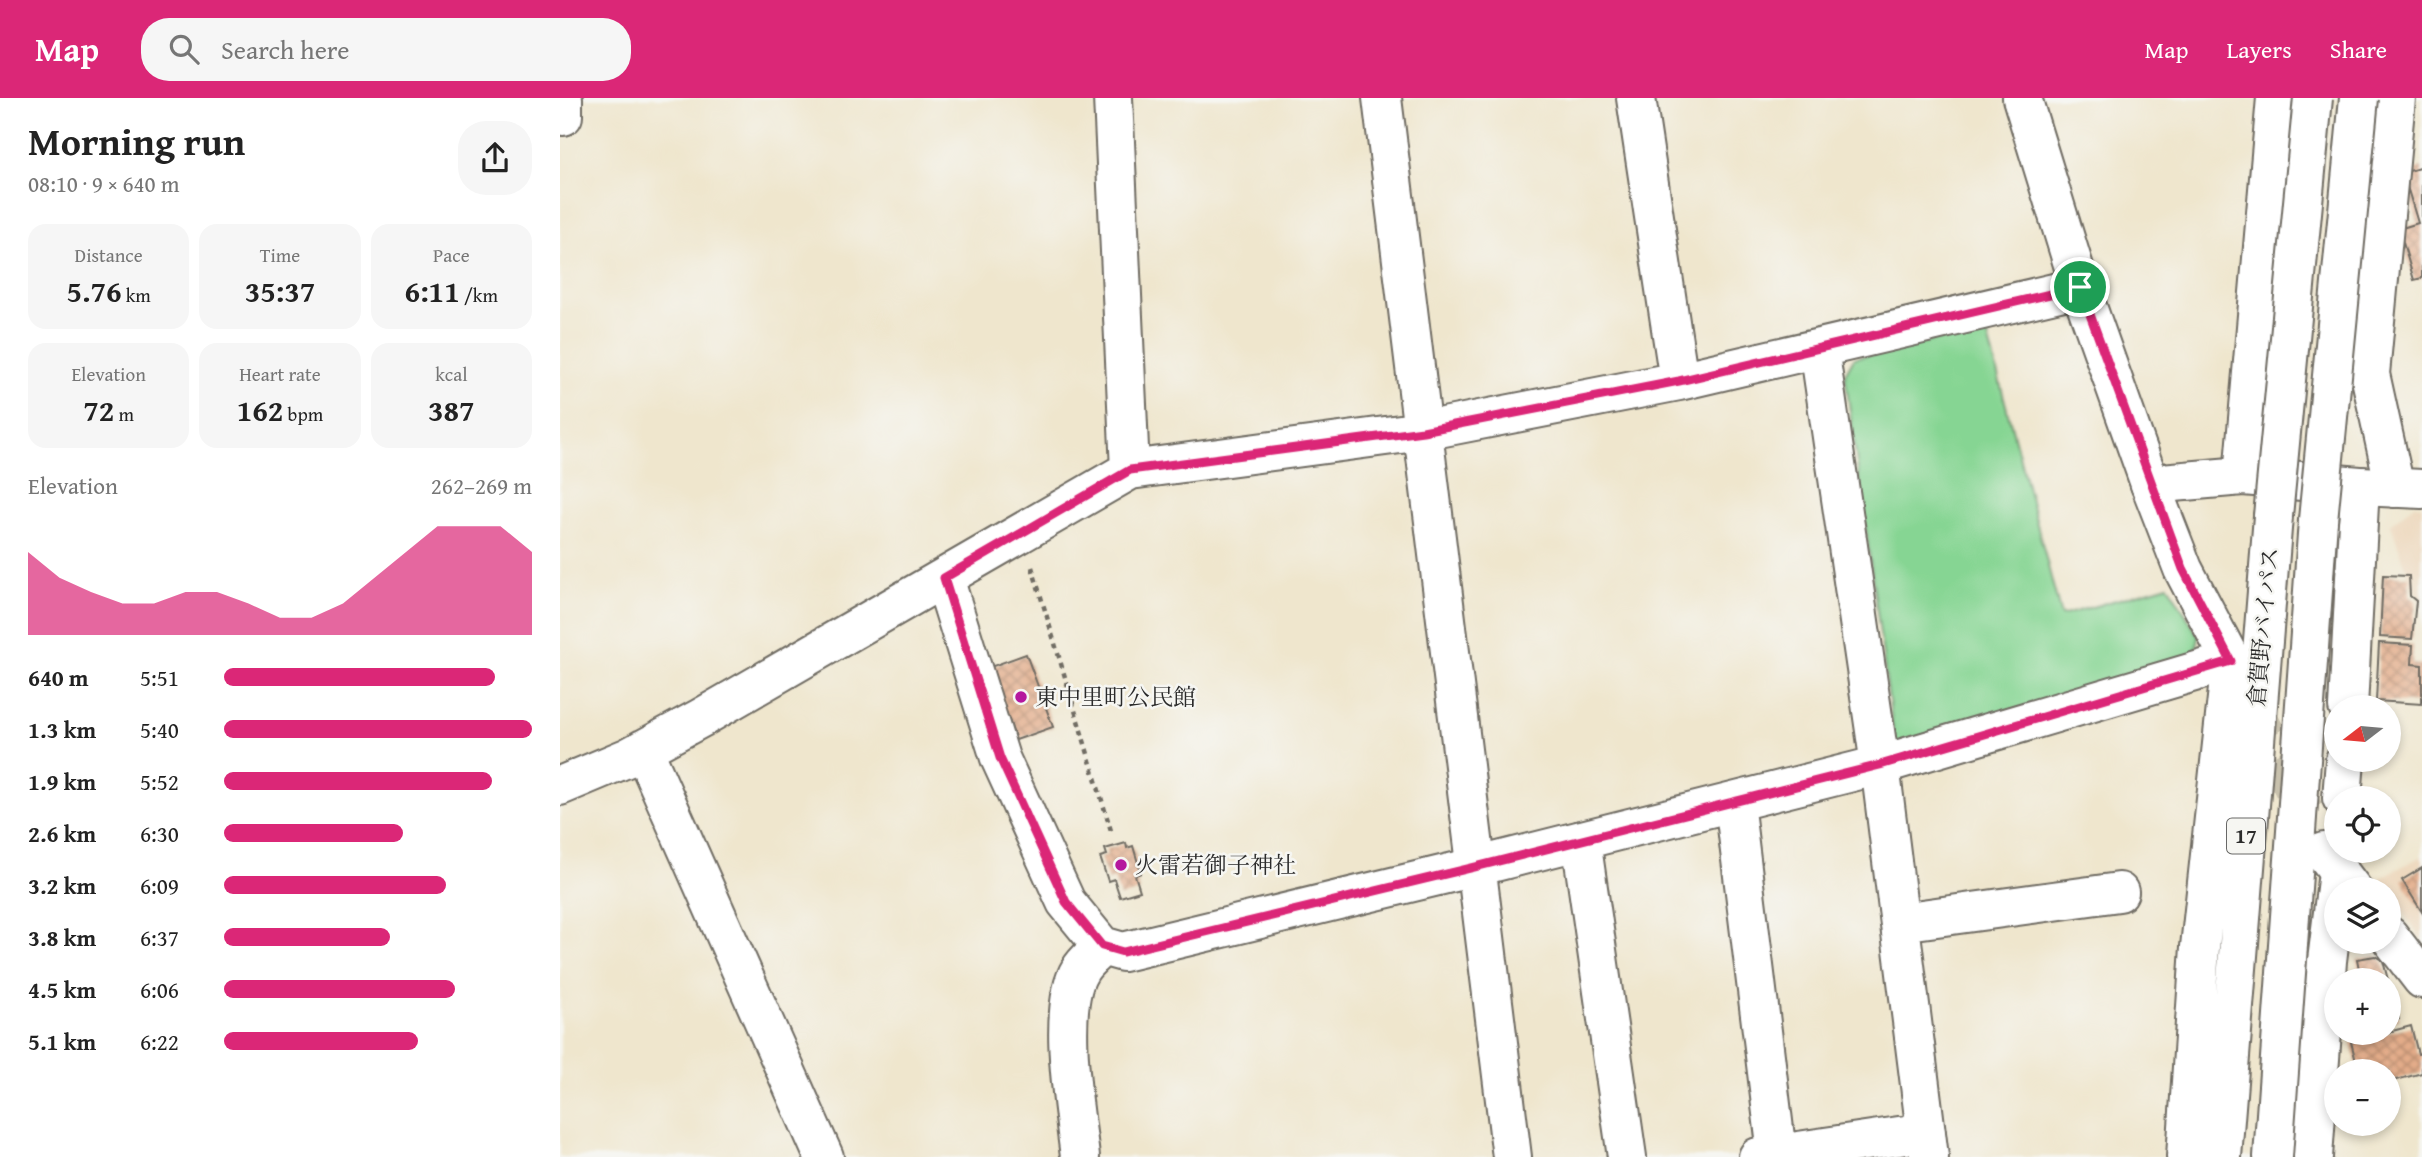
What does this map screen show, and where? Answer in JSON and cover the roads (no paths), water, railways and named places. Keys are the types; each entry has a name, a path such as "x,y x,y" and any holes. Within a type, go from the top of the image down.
{"main road":[{"path":"1113,98 1130,470"},
{"path":"1382,98 1512,1157"},
{"path":"1636,98 1679,381"},
{"path":"2022,98 2080,287 2150,484 2183,569 2236,672 2200,947 2186,1157"},
{"path":"2243,476 2276,98"},
{"name":"倉賀野バイパス","path":"2222,1157 2273,516 2313,98"},
{"name":"倉賀野バイパス","path":"2273,1157 2318,520 2359,98"},
{"path":"2350,695 2392,488 2370,374 2396,98"},
{"path":"560,786 643,749 1130,470 1423,431 1679,381 2080,287"},
{"path":"1734,802 1768,1156 1928,1145 1880,765 1819,348"},
{"path":"2150,484 2243,476 2392,488"},
{"path":"944,578 1000,758 1066,902 1102,946 1123,952 1581,841 2236,672"},
{"path":"643,749 824,1157"},
{"path":"1581,841 1627,1157"},
{"path":"2313,1157 2327,961 2338,866"},
{"path":"1900,922 2119,892"},
{"path":"1080,1157 1068,1056 1069,1004 1079,970 1102,946"},
{"path":"2401,952 2422,979"}],"tunnel":[{"path":"2251,703 2305,812"}],"place":[{"name":"東中里町公民館","path":"1021,697"},
{"name":"火雷若御子神社","path":"1121,865"}]}
